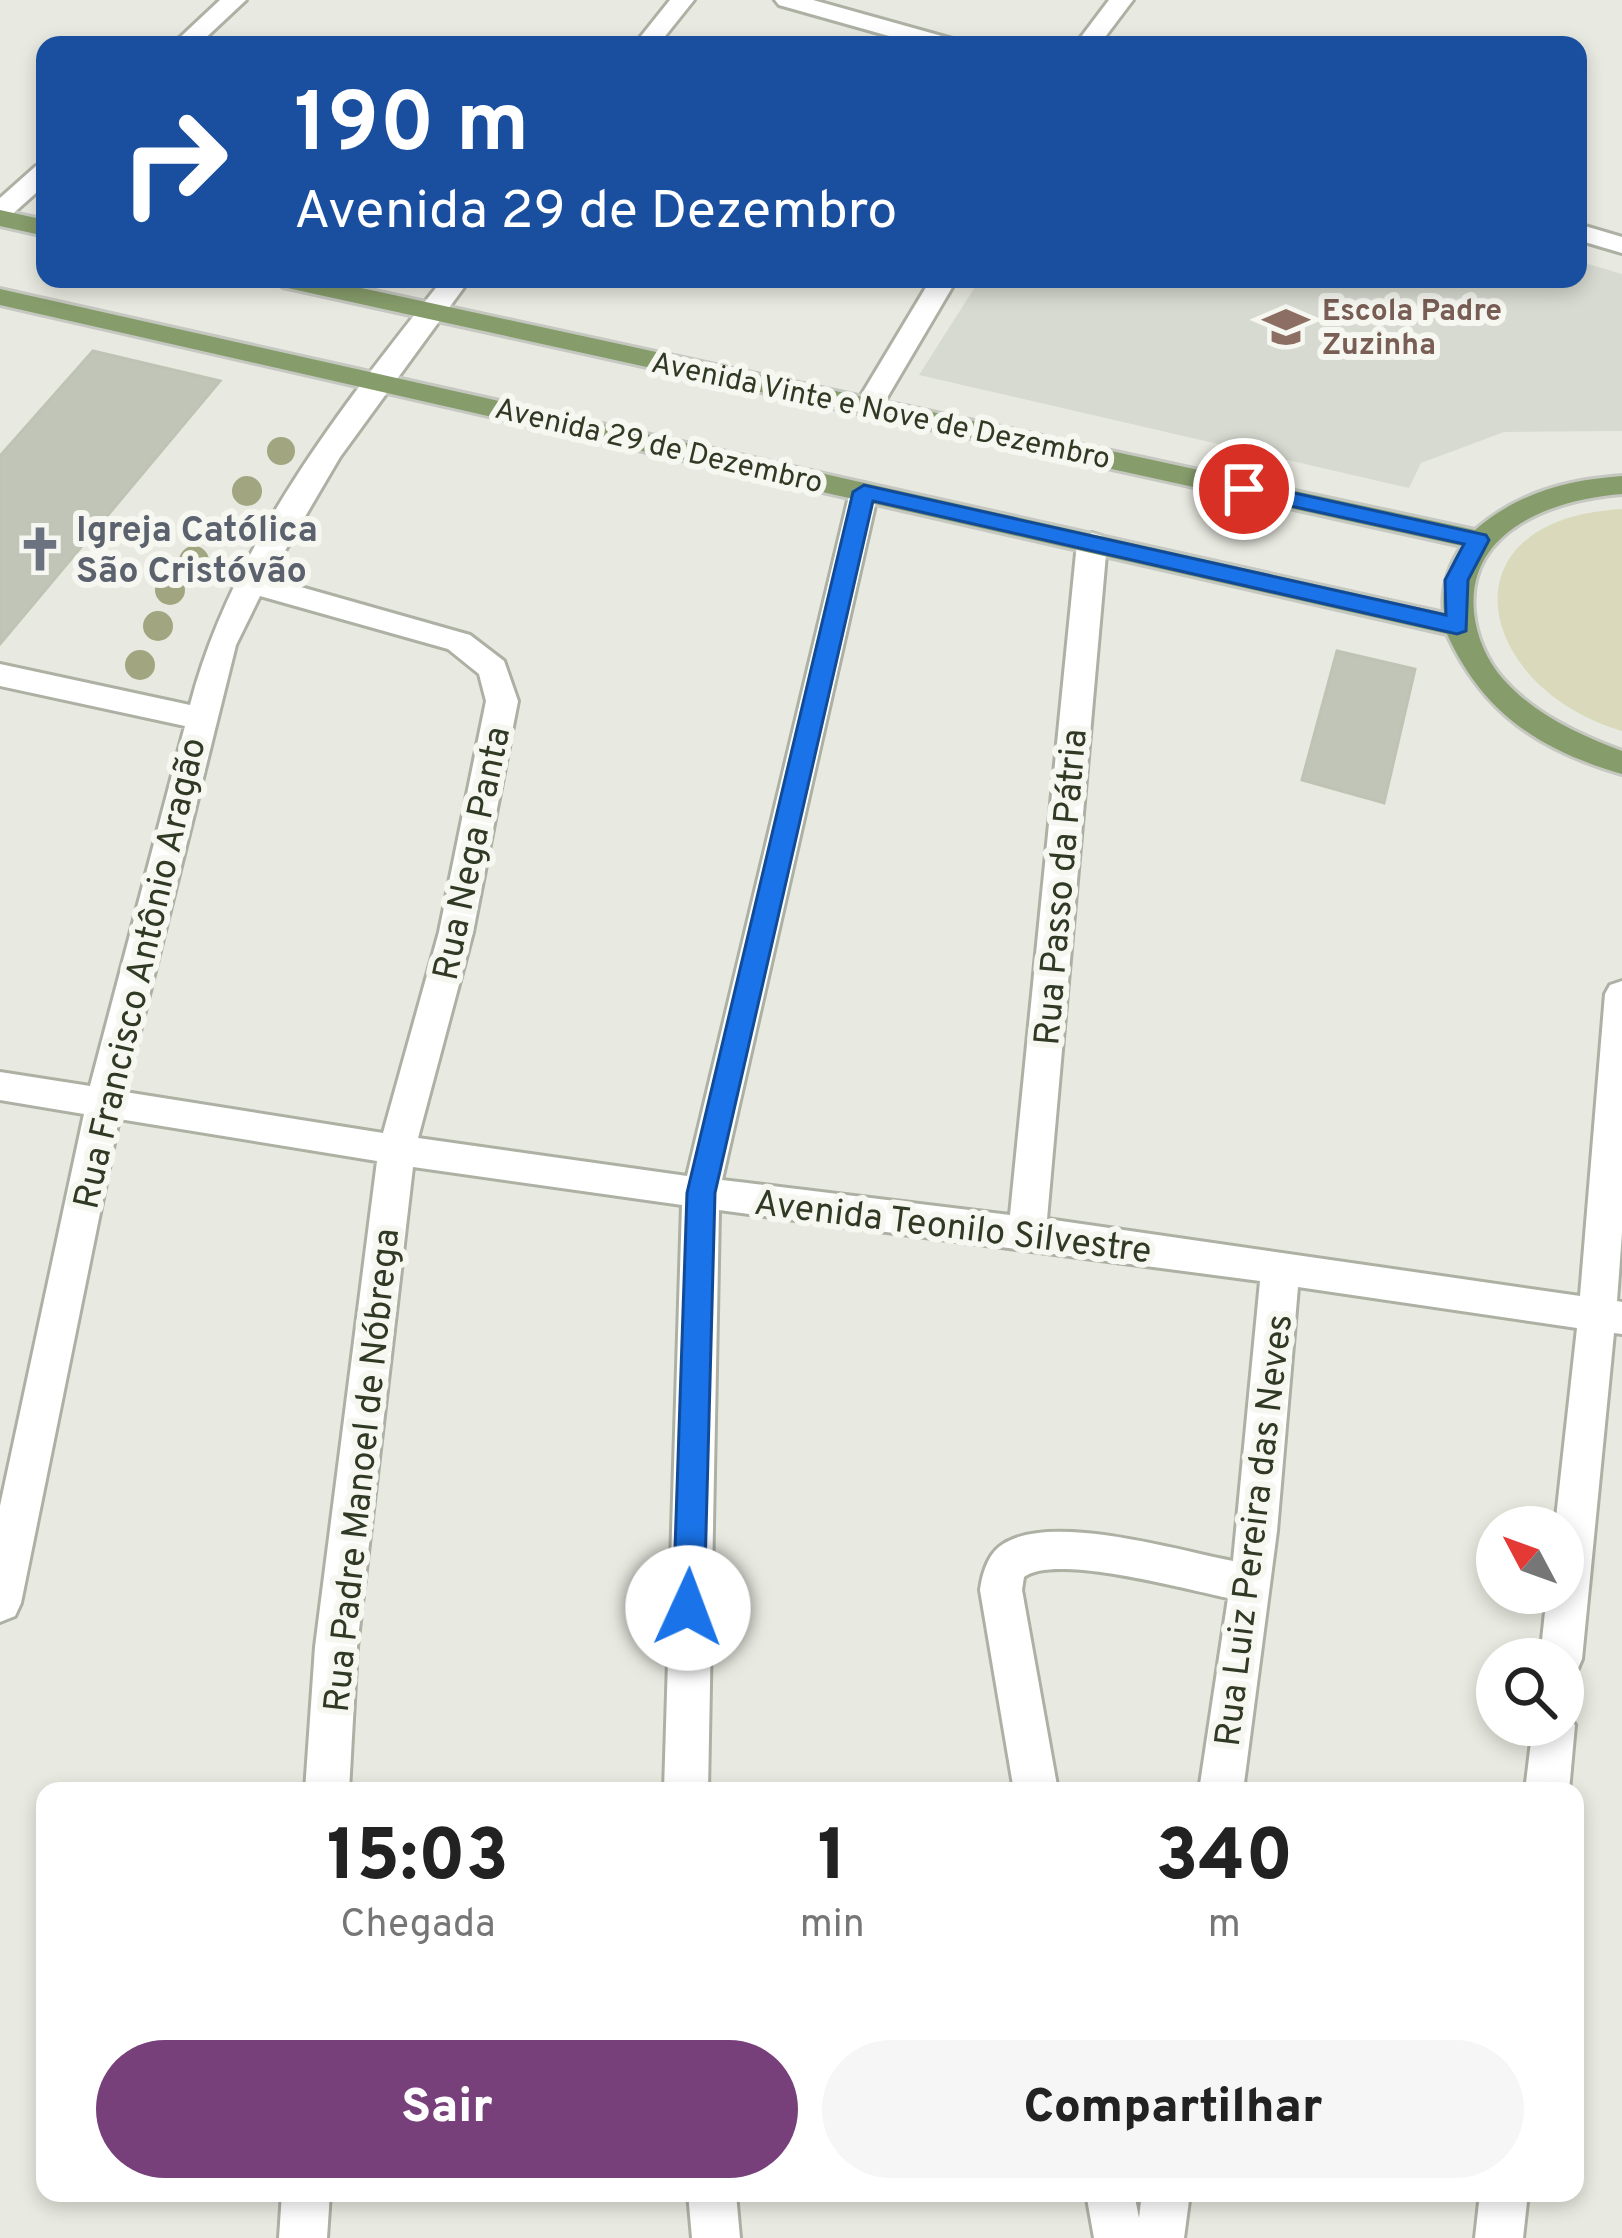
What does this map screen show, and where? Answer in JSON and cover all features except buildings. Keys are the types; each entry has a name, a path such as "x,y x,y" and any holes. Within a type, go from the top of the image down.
{"main road":[{"path":"0,215 36,225"},
{"name":"Avenida Vinte e Nove de Dezembro","path":"325,288 1478,540"},
{"name":"Avenida 29 de Dezembro","path":"0,297 1457,626"},
{"path":"1622,485 1559,493 1513,512 1478,540 1457,580 1457,626 1479,670 1519,711 1574,746 1622,763"}],"street":[{"path":"194,36 234,0"},
{"path":"653,36 682,0"},
{"path":"787,0 916,36"},
{"path":"1094,36 1121,0"},
{"path":"0,215 36,180"},
{"path":"1587,235 1622,245"},
{"name":"Rua Francisco Antônio Aragão","path":"0,1603 104,1103 221,645 250,583 376,381 450,288"},
{"path":"868,407 939,288"},
{"path":"686,1782 701,1193 864,492"},
{"name":"Rua Passo da Pátria","path":"1027,1232 1092,543"},
{"name":"Rua Nega Panta","path":"250,583 459,642 493,668 499,684 497,742 473,856 397,1150"},
{"path":"0,676 199,718"},
{"path":"1564,1638 1610,1317 1622,994"},
{"name":"Avenida Teonilo Silvestre","path":"0,1086 397,1150 1027,1232 1610,1317"},
{"name":"Rua Padre Manoel de Nóbrega","path":"328,1782 336,1647 397,1150"},
{"name":"Rua Luiz Pereira das Neves","path":"1222,1782 1237,1698 1270,1415 1280,1269"},
{"path":"1034,1782 1001,1591 1010,1562 1046,1549 1248,1583"},
{"path":"1547,1782 1551,1746"},
{"path":"304,2238 305,2202"},
{"path":"713,2202 716,2238"},
{"path":"1112,2202 1118,2238"},
{"path":"1160,2238 1165,2202"},
{"path":"1499,2238 1503,2202"}],"shaded area":[{"name":"Escola Padre Zuzinha","path":"1587,264 1622,274 1622,431 1504,432 1421,463 1409,488 919,375 974,288 1587,288"}],"green space":[{"path":"1622,509 1622,731 1572,709 1534,679 1509,644 1498,607 1503,572 1524,542 1563,520"}],"place":[{"name":"Escola Padre Zuzinha","path":"1286,327"},
{"name":"Igreja Católica São Cristóvão","path":"40,549"}],"route":[{"path":"688,1608 701,1193 864,492 1457,626 1457,580 1478,540 1244,489"}]}
